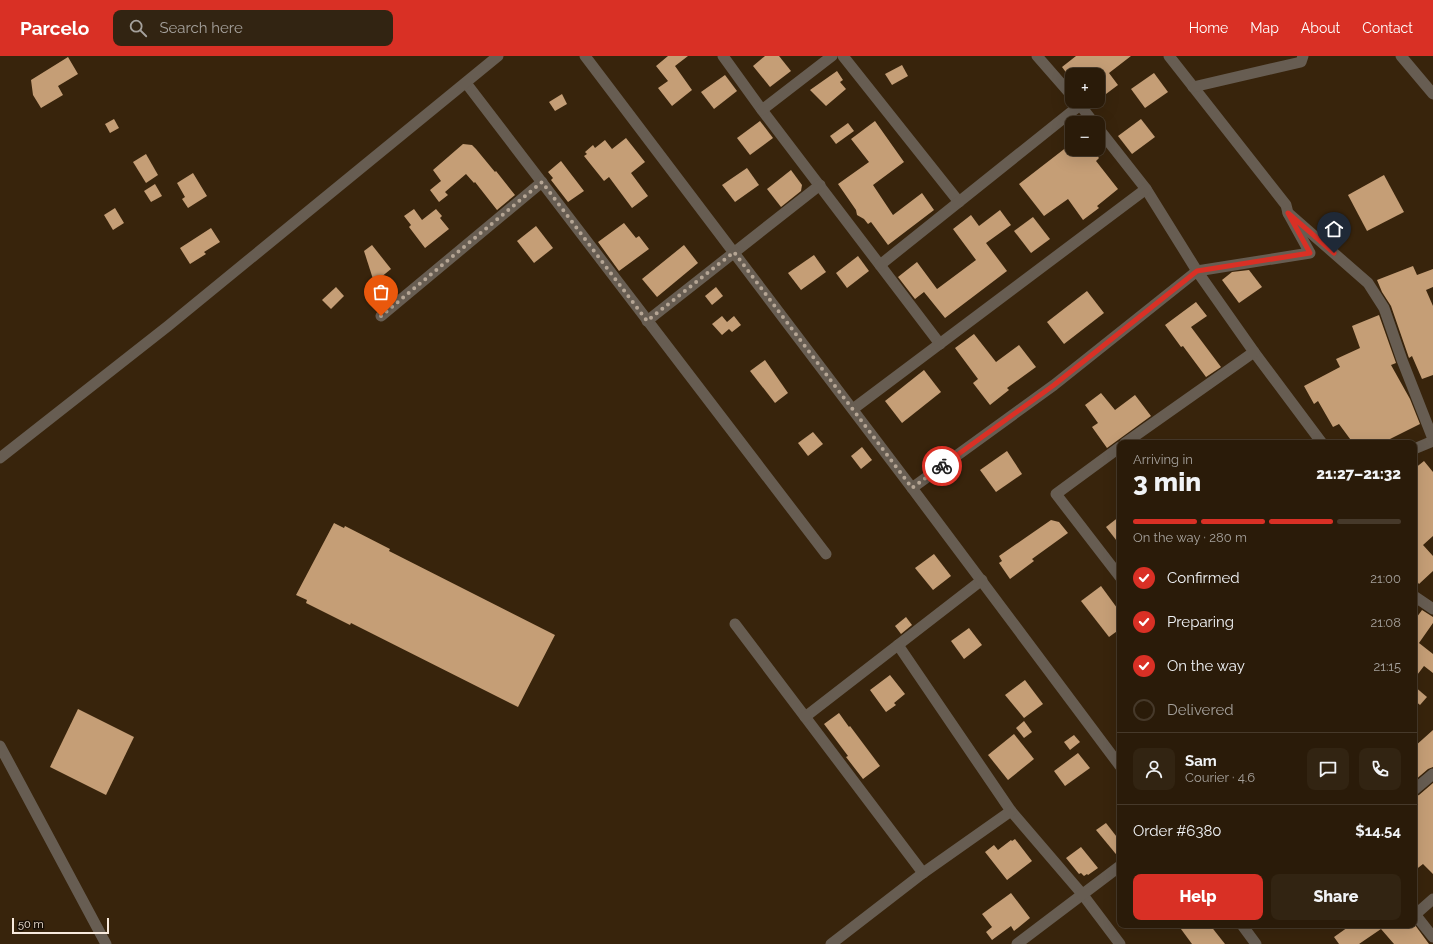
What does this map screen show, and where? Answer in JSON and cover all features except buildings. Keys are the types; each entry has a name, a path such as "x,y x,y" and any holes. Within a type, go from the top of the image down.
{"street":[{"path":"0,458 168,326 498,56"},
{"path":"585,56 982,580 1117,762"},
{"path":"723,56 762,110 940,344"},
{"path":"762,110 832,56"},
{"path":"843,56 960,202"},
{"path":"1038,56 1065,88"},
{"path":"912,488 1054,385 1197,271 1310,253 1288,213 1286,205 1169,56"},
{"path":"1193,87 1301,62 1303,56"},
{"path":"1400,56 1433,94"},
{"path":"466,83 826,554"},
{"path":"880,265 960,202 1073,108"},
{"path":"1105,137 1146,189 1197,271 1254,352 1320,440"},
{"path":"381,316 542,182"},
{"path":"647,321 820,185"},
{"path":"853,409 1146,189"},
{"path":"1288,213 1368,283 1384,308 1402,360 1433,440 1417,448"},
{"path":"1129,440 1254,352"},
{"path":"1117,448 1056,494 1117,573"},
{"path":"805,717 982,580"},
{"path":"1417,598 1433,609"},
{"path":"735,624 923,873"},
{"path":"898,646 1011,811 1083,895 1120,944"},
{"path":"0,746 106,944"},
{"path":"1417,787 1433,774"},
{"path":"831,944 923,873 1011,811"},
{"path":"1018,944 1117,868"},
{"path":"1417,912 1433,899"},
{"path":"1417,917 1433,937"},
{"path":"1244,928 1256,944"}],"way so far":[{"path":"381,316 542,182 647,321 734,252 912,488 942,466"}],"route":[{"path":"942,466 1054,385 1197,271 1310,253 1288,213 1334,253"}]}
